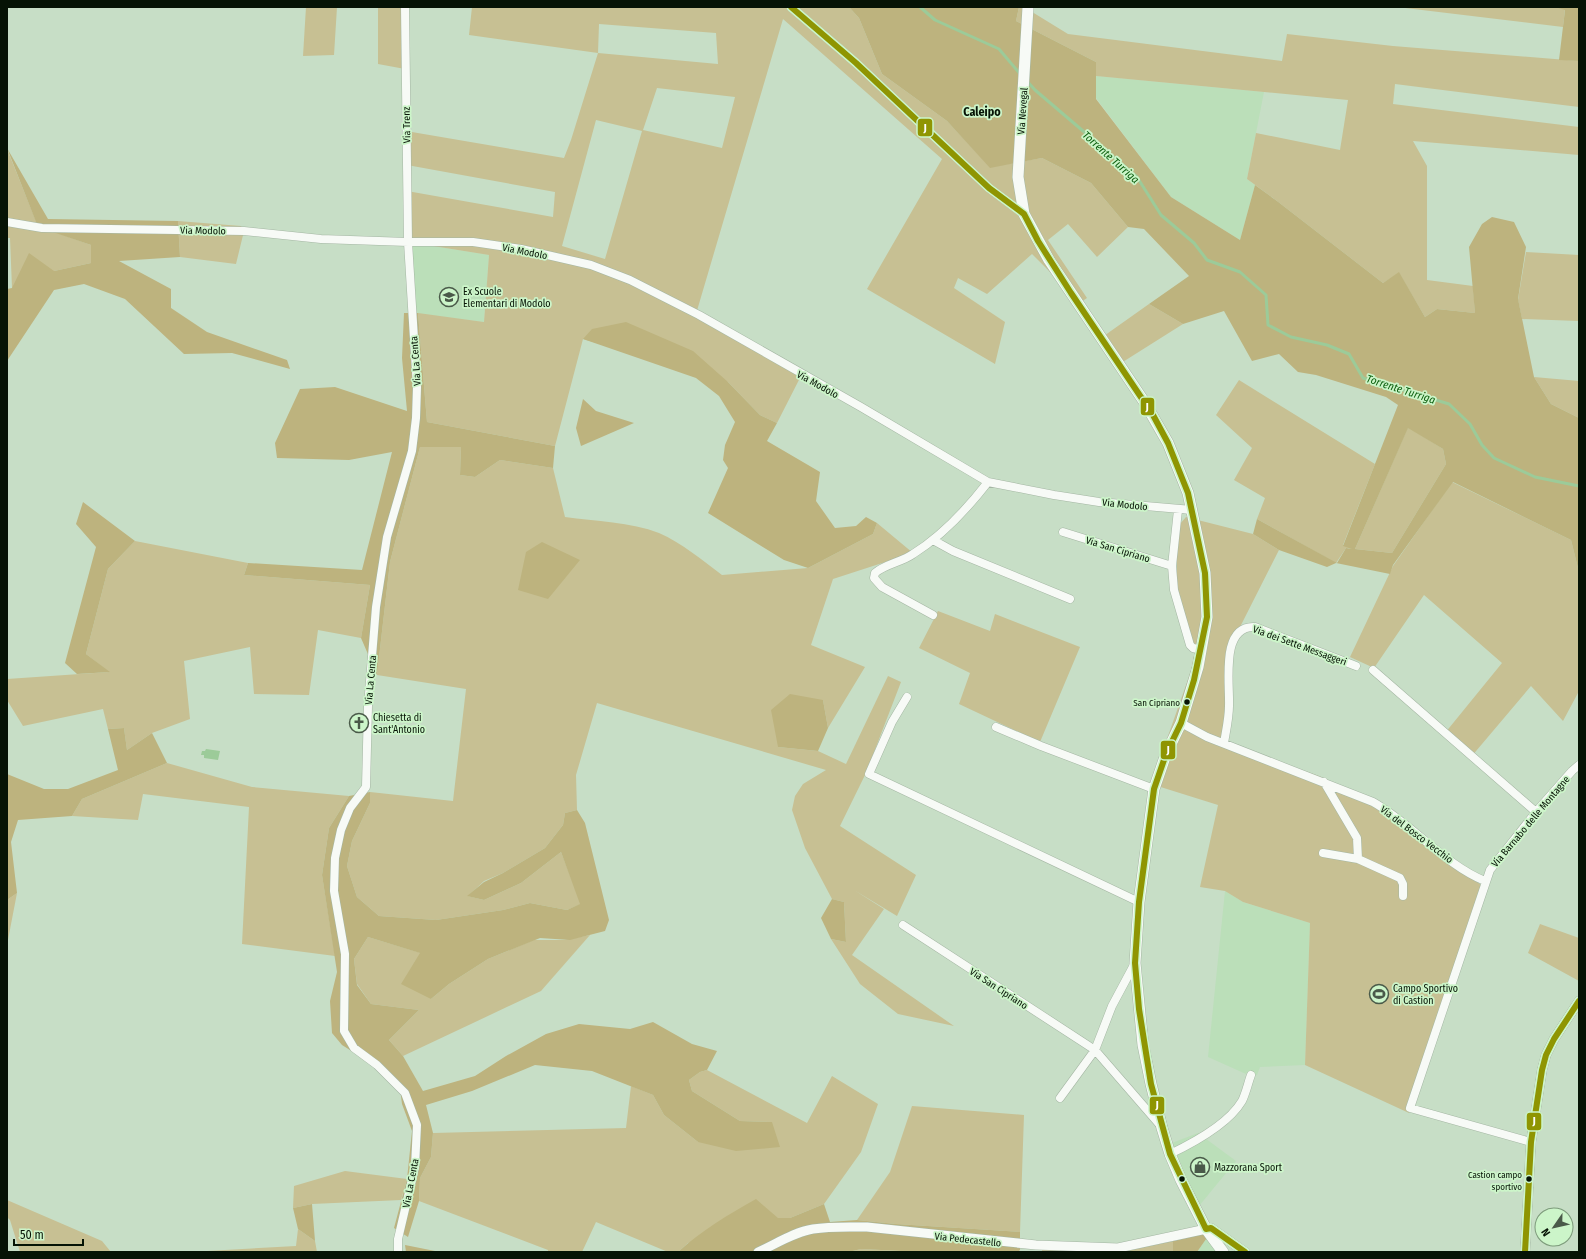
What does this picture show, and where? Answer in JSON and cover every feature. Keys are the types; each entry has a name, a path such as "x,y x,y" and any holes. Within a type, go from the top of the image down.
{"main road":[{"name":"Via Nevegal","path":"1024,214 1018,177 1028,7"},
{"name":"Via San Cipriano","path":"1024,214 1030,227 1054,266 1145,403 1161,430 1182,476 1192,510 1207,589 1207,616 1202,650 1181,723 1166,754 1154,789 1139,902 1135,963 1143,1045 1150,1084 1162,1128 1170,1154 1206,1229 1223,1252"}],"street":[{"name":"Via Trenz","path":"405,7 408,242"},
{"path":"791,7 856,64 989,188 1024,214"},
{"name":"Via Modolo","path":"7,222 42,228 244,230 321,238 408,242 473,242 522,249 591,265 630,280 742,340 988,482 1069,497 1178,510 1192,510"},
{"name":"Via La Centa","path":"398,1252 398,1239 415,1167 417,1125 405,1093 377,1065 354,1048 344,1031 345,954 334,891 335,858 341,830 350,808 366,786 368,706 376,607 387,537 412,452 416,418 417,387 408,242"},
{"path":"933,615 882,587 876,581 874,575 880,569 909,557 933,540 974,500 988,482"},
{"path":"1178,510 1172,566 1174,590 1190,645 1193,648 1202,650"},
{"name":"Via San Cipriano","path":"1063,532 1172,566"},
{"path":"933,540 953,552 1070,599"},
{"name":"Via dei Sette Messaggeri","path":"1224,743 1229,707 1228,670 1231,651 1237,634 1242,628 1255,627 1356,666"},
{"path":"1373,670 1536,812"},
{"path":"907,697 892,722 869,774 1139,902"},
{"name":"Via del Bosco Vecchio","path":"1181,723 1207,736 1324,782 1380,806 1468,873 1486,881"},
{"path":"996,727 1041,746 1154,789"},
{"name":"Via Barnabo delle Montagne","path":"1531,1142 1410,1108 1492,865 1536,812 1579,765"},
{"path":"1324,782 1357,838 1358,859"},
{"path":"1323,853 1358,859 1400,878 1403,884 1403,896"},
{"name":"Via San Cipriano","path":"903,925 1095,1050 1162,1128"},
{"name":"Via San Cipriano","path":"1060,1098 1095,1050 1112,1006 1135,963"},
{"path":"1526,1252 1531,1142 1542,1070 1546,1055 1560,1028 1579,1001"},
{"path":"1170,1154 1188,1145 1228,1118 1242,1101 1251,1075"},
{"name":"Via Pedecastello","path":"758,1252 802,1232 827,1227 867,1227 1036,1245 1118,1248 1206,1229"},
{"path":"1206,1229 1211,1228 1219,1232 1246,1252"}],"shaded area":[{"path":"306,7 337,7 334,55 303,56"},
{"path":"378,7 405,7 405,69 378,64"},
{"path":"472,7 849,7 859,18 882,74 947,121 990,167 1042,158 1091,183 1128,227 1097,257 1068,224 1048,240 1087,298 1078,304 1071,293 1032,254 987,294 958,278 954,288 1005,322 995,364 867,289 942,159 783,19 696,314 802,374 777,423 760,415 728,382 583,339 555,446 427,422 418,313 484,322 489,255 408,242 407,191 553,217 555,192 407,165 406,131 564,158 598,53 469,35","holes":["599,24 716,33 718,64 598,53","657,88 735,97 722,148 643,130","596,120 642,131 605,259 562,246"]},
{"path":"849,7 1019,7 1016,21 1096,62 1096,99 1171,197 1240,240 1255,185 1383,283 1399,272 1425,317 1437,309 1475,313 1469,247 1482,224 1492,217 1514,222 1526,247 1518,299 1534,377 1551,404 1579,418 1579,572 1571,540 1453,482 1393,565 1390,574 1336,563 1327,567 1279,550 1253,534 1257,519 1337,563 1346,548 1352,549 1343,546 1398,405 1386,397 1316,375 1298,372 1279,354 1252,361 1224,311 1183,324 1149,304 1189,276 1144,229 1128,227 1091,183 1042,158 990,168 947,121 882,74 859,18","holes":["1408,428 1443,449 1446,464 1392,553 1355,549"]},
{"path":"1019,7 1024,7 1068,34 1282,61 1287,34 1393,46 1579,61 1579,107 1395,84 1393,104 1579,127 1579,155 1413,141 1427,166 1427,280 1473,286 1475,313 1437,309 1425,317 1399,273 1383,283 1247,179 1256,133 1340,150 1348,100 1096,76 1096,62 1016,21"},
{"path":"1397,7 1555,7 1565,9 1563,27"},
{"path":"1555,7 1579,7 1579,61 1559,60 1565,10"},
{"path":"1096,76 1264,92 1247,179 1255,185 1240,240 1171,197 1096,98"},
{"path":"7,148 48,219 178,221 180,257 119,261 171,289 171,308 207,332 287,360 290,369 232,353 184,354 125,299 84,284 54,290 7,361 7,289 12,288 29,253 54,271 91,263 91,245 38,227"},
{"path":"7,149 38,226 91,245 91,263 54,271 12,288 10,238 7,238"},
{"path":"178,221 241,226 244,231 236,264 180,257"},
{"path":"408,242 489,255 484,322 412,313"},
{"path":"1526,252 1579,255 1579,321 1522,319 1518,300"},
{"path":"1149,304 1183,324 1118,365 1101,338"},
{"path":"404,313 418,313 427,422 555,446 553,468 500,460 475,477 460,475 461,447 420,447 390,562 377,675 361,638 370,585 244,575 248,563 362,570 392,452 349,460 277,458 275,443 300,389 335,387 407,411 402,358"},
{"path":"626,322 693,351 728,382 760,415 777,423 767,441 820,472 816,501 835,528 856,526 866,517 877,523 873,534 808,568 784,560 708,513 728,468 723,460 725,445 735,422 719,396 696,378 583,339 592,329"},
{"path":"1534,377 1579,381 1579,418 1551,404"},
{"path":"1239,380 1375,464 1343,545 1355,549 1346,548 1336,563 1257,519 1265,498 1234,480 1252,448 1216,415"},
{"path":"583,399 596,411 634,423 581,446 576,428"},
{"path":"1408,427 1443,449 1446,464 1392,553 1355,549"},
{"path":"420,447 461,447 460,475 475,477 500,460 553,468 565,517 637,526 659,533 684,547 722,575 808,568 873,534 877,523 913,553 833,579 811,645 865,667 828,728 823,700 778,747 818,751 846,764 888,676 901,682 866,773 840,826 916,875 897,916 854,890 884,909 852,955 954,1026 898,1014 860,984 831,939 846,942 844,902 832,899 805,848 792,810 795,796 803,784 826,770 597,703 576,775 577,810 565,813 563,825 545,848 503,873 484,881 468,896 484,900 521,883 561,852 581,904 567,910 530,903 503,910 436,920 379,916 357,897 347,866 352,841 370,803 370,792 453,801 466,689 377,675 390,562"},
{"path":"1452,482 1571,540 1579,572 1579,691 1563,721 1531,686 1471,757 1445,733 1502,663 1424,595 1374,668 1350,657 1393,566"},
{"path":"83,502 135,541 108,569 86,654 110,672 77,674 65,663 96,547 76,524"},
{"name":"Campo Sportivo di Castion","path":"1186,517 1253,534 1279,550 1239,629 1231,651 1223,742 1319,776 1374,801 1481,885 1476,920 1409,1113 1305,1065 1310,923 1243,902 1225,891 1200,887 1218,805 1151,784 1191,671 1196,645 1193,644 1177,585 1177,555 1180,524"},
{"path":"135,541 248,563 244,575 370,585 361,638 318,630 309,695 254,694 250,647 184,661 190,719 152,733 127,750 124,728 108,729 103,709 23,726 7,700 7,679 109,672 86,654 108,569"},
{"path":"542,542 580,560 548,599 518,590 526,552"},
{"path":"938,611 990,631 995,614 1080,647 1040,742 959,704 970,673 919,648"},
{"path":"790,694 823,700 828,728 818,751 778,747 771,710"},
{"path":"124,728 127,750 152,733 167,763 82,799 72,816 18,820 11,842 17,893 7,900 7,774 44,789 68,789 118,770 108,729"},
{"path":"206,749 220,751 218,760 204,758 204,755 201,755 202,751 205,751"},
{"path":"167,763 252,787 349,796 329,828 322,875 335,956 242,944 249,807 143,794 138,820 72,816 82,799"},
{"path":"370,792 370,803 352,841 347,866 357,897 379,916 436,920 503,910 530,903 567,910 580,904 561,852 521,883 484,900 467,896 484,882 503,873 545,848 563,825 565,813 577,810 585,823 609,920 605,931 570,940 540,938 488,959 449,984 431,999 401,984 420,953 368,937 354,959 357,985 371,1004 419,1010 389,1040 403,1056 423,1091 475,1076 506,1056 546,1034 579,1024 630,1029 653,1022 692,1044 717,1051 707,1070 700,1072 689,1080 692,1091 740,1121 772,1122 780,1147 736,1151 698,1142 664,1115 653,1095 592,1071 535,1065 472,1091 426,1105 433,1133 431,1157 420,1178 419,1201 408,1237 394,1228 407,1179 412,1131 402,1104 399,1081 342,1045 332,1033 330,1001 337,972 322,875 329,828 349,796"},
{"path":"1225,891 1243,902 1310,923 1305,1065 1260,1067 1257,1075 1247,1072 1246,1074 1208,1057"},
{"path":"17,893 7,945 7,900"},
{"path":"832,899 844,902 846,942 831,939 821,918"},
{"path":"1540,924 1579,938 1579,981 1528,953"},
{"path":"590,935 541,991 403,1056 389,1040 419,1010 371,1004 357,984 354,959 368,937 421,953 431,999 449,984 488,959 534,940 565,940"},
{"path":"707,1070 807,1123 832,1076 878,1104 861,1152 824,1204 790,1218 778,1218 688,1243 678,1252 668,1252 596,1222 582,1252 548,1252 548,1250 419,1201 420,1178 431,1157 433,1133 626,1128 631,1086 653,1095 664,1115 698,1142 772,1122 740,1121 692,1091 689,1080 700,1072"},
{"path":"912,1106 1024,1115 1020,1232 857,1220 890,1172"},
{"path":"1198,1133 1236,1161 1199,1206 1164,1146"},
{"path":"345,1171 407,1179 401,1200 312,1204 293,1208 294,1186"},
{"path":"756,1199 778,1218 790,1218 824,1204 830,1222 857,1220 1020,1232 1020,1250 1018,1252 921,1252 861,1249 849,1252 678,1252 716,1223"},
{"path":"7,1200 102,1241 111,1252 20,1252 10,1220 7,1217"},
{"path":"312,1204 315,1241 298,1229 293,1208"},
{"path":"298,1229 315,1241 317,1252 189,1252 296,1246"},
{"path":"1211,1232 1221,1252 1197,1252"},
{"path":"1211,1232 1197,1252 1173,1252 1173,1241"},
{"path":"1173,1241 1173,1252 1042,1252 1042,1250 1126,1251"},
{"path":"405,1245 440,1252 406,1252"},
{"path":"861,1249 921,1252 849,1252"}],"waterway":[{"name":"Torrente Turriga","path":"920,7 935,20 999,49 1021,75"},
{"name":"Torrente Turriga","path":"1026,80 1035,90 1137,177 1161,215 1194,243 1207,260 1240,272 1266,295 1268,325 1291,337 1327,345 1349,354 1363,378 1449,404 1470,424 1482,445 1494,458 1535,477 1579,486"}],"transit line":[{"name":"J","path":"791,7 856,63 989,188 1024,214 1038,241 1071,293 1153,415 1168,443 1188,493 1205,573 1207,617 1194,680 1181,723 1166,754 1154,789 1139,902 1135,963 1139,1009 1151,1084 1170,1154 1206,1229 1211,1228 1245,1252"},
{"name":"J","path":"1525,1252 1531,1142 1542,1070 1546,1055 1554,1039 1579,1001"}],"place":[{"name":"Ex Scuole Elementari di Modolo","path":"449,297"},
{"name":"San Cipriano","path":"1187,702"},
{"name":"Chiesetta di Sant'Antonio","path":"359,723"},
{"name":"Campo Sportivo di Castion","path":"1379,994"},
{"name":"Mazzorana Sport","path":"1200,1167"},
{"name":"Castion campo sportivo","path":"1529,1179"}],"district":[{"name":"Caleipo","path":"982,112"}]}
